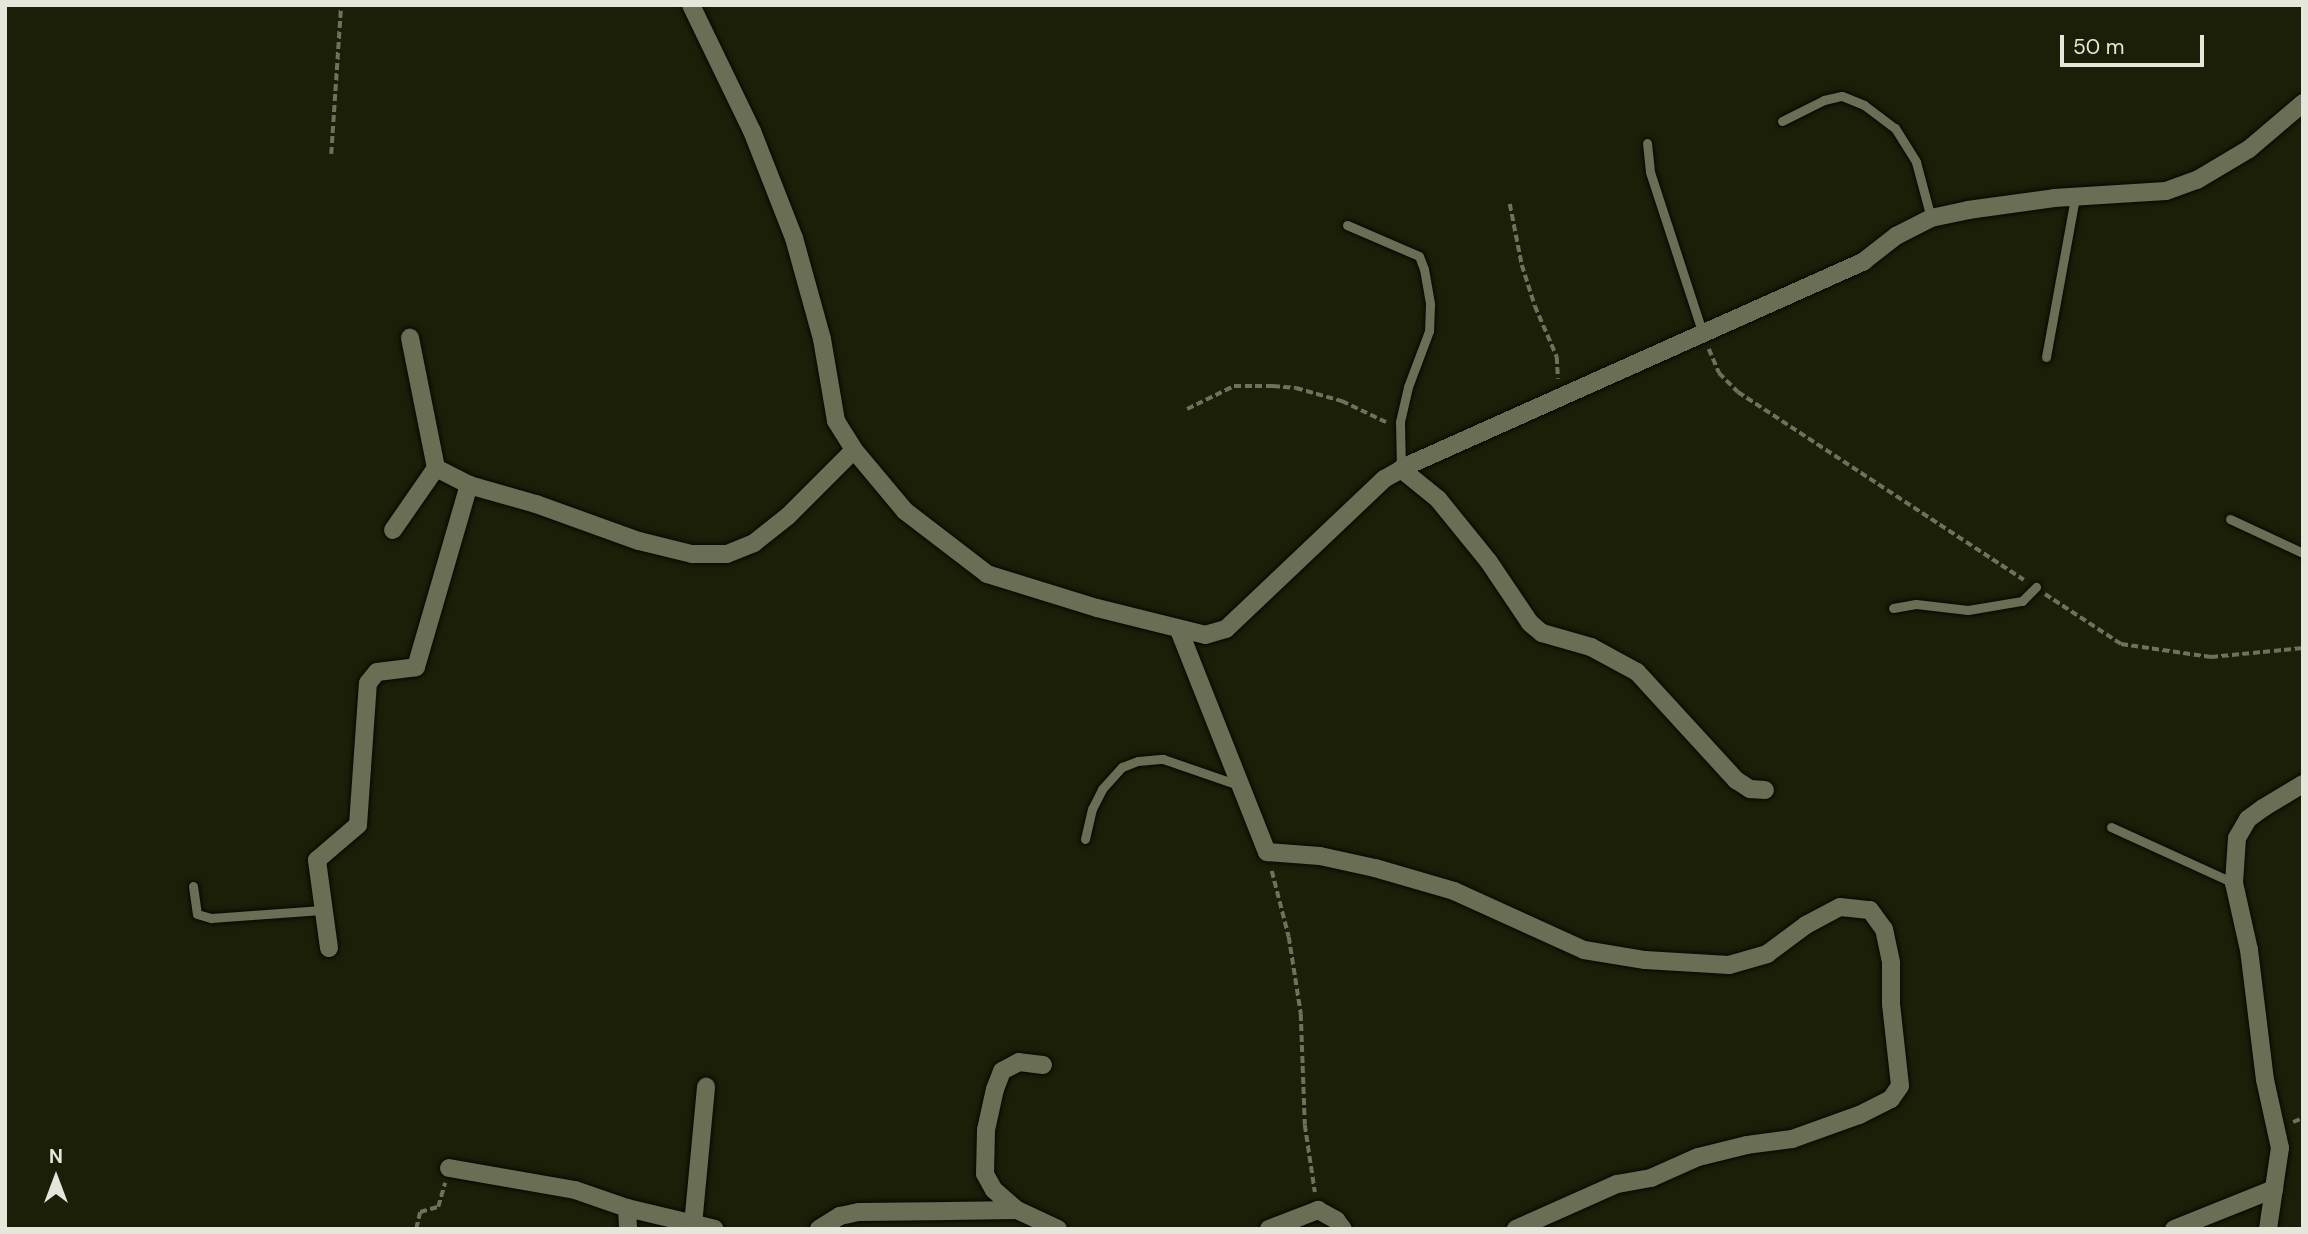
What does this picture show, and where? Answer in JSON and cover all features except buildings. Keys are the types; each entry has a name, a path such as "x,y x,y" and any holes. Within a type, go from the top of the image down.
{"street":[{"path":"691,5 752,131 794,237 822,339 836,421 854,450 905,511 987,574 1179,630 1205,635 1226,629 1384,479 1401,469 1560,395 1864,261 1896,236 1931,218 1968,210 2075,197 2166,191 2197,180 2249,149 2303,103"},
{"path":"393,530 436,468 410,338"},
{"path":"436,468 469,485 536,504 639,541 692,554 727,554 754,543 788,516 854,450"},
{"path":"1401,469 1438,499 1489,562 1530,622 1542,633 1591,647 1637,672 1736,780 1750,789 1765,790"},
{"path":"329,947 317,860 358,825 368,683 377,672 416,667 469,485"},
{"path":"1179,630 1238,785 1267,852 1320,856 1375,868 1454,891 1584,950 1645,960 1729,965 1767,954 1806,925 1840,907 1870,911 1884,929 1891,964 1891,1004 1900,1086 1891,1098 1859,1115 1792,1139 1747,1145 1698,1157 1651,1178 1617,1184 1516,1229"},
{"path":"2268,1229 2280,1148 2278,1127 2265,1080 2249,950 2234,883 2237,838 2248,820 2303,784"},
{"path":"1043,1065 1018,1062 1002,1071 986,1130 985,1174 995,1190 1017,1210 1058,1229"},
{"path":"693,1225 706,1087"},
{"path":"449,1168 575,1190 627,1208 715,1229"},
{"path":"2174,1229 2274,1189"},
{"path":"627,1208 628,1229"},
{"path":"819,1229 840,1216 859,1212 1017,1210"},
{"path":"1269,1229 1318,1210 1336,1220 1343,1229"}],"lane":[{"path":"1782,121 1824,100 1842,96 1864,105 1895,128 1916,162 1931,218"},
{"path":"1647,143 1650,172 1703,334"},
{"path":"2046,357 2075,197"},
{"path":"1347,225 1419,256 1424,268 1430,304 1429,331 1408,387 1400,433 1401,469"},
{"path":"2230,519 2303,553"},
{"path":"1893,608 1916,604 1968,610 2022,601 2036,587"},
{"path":"1085,839 1092,809 1102,789 1122,767 1138,761 1163,760 1238,785"},
{"path":"2111,827 2234,883"},
{"path":"193,886 197,914 211,918 322,910"}],"path":[{"path":"331,154 341,5"},
{"path":"1510,204 1522,265 1535,306 1557,357 1560,395"},
{"path":"1703,334 1719,373 1738,392 2122,644 2210,657 2303,648"},
{"path":"1187,409 1234,386 1296,388 1365,410 1381,417 1400,433"},
{"path":"1267,852 1289,937 1301,1014 1305,1125 1318,1210"},
{"path":"416,1229 419,1212 438,1207 449,1168"}]}
